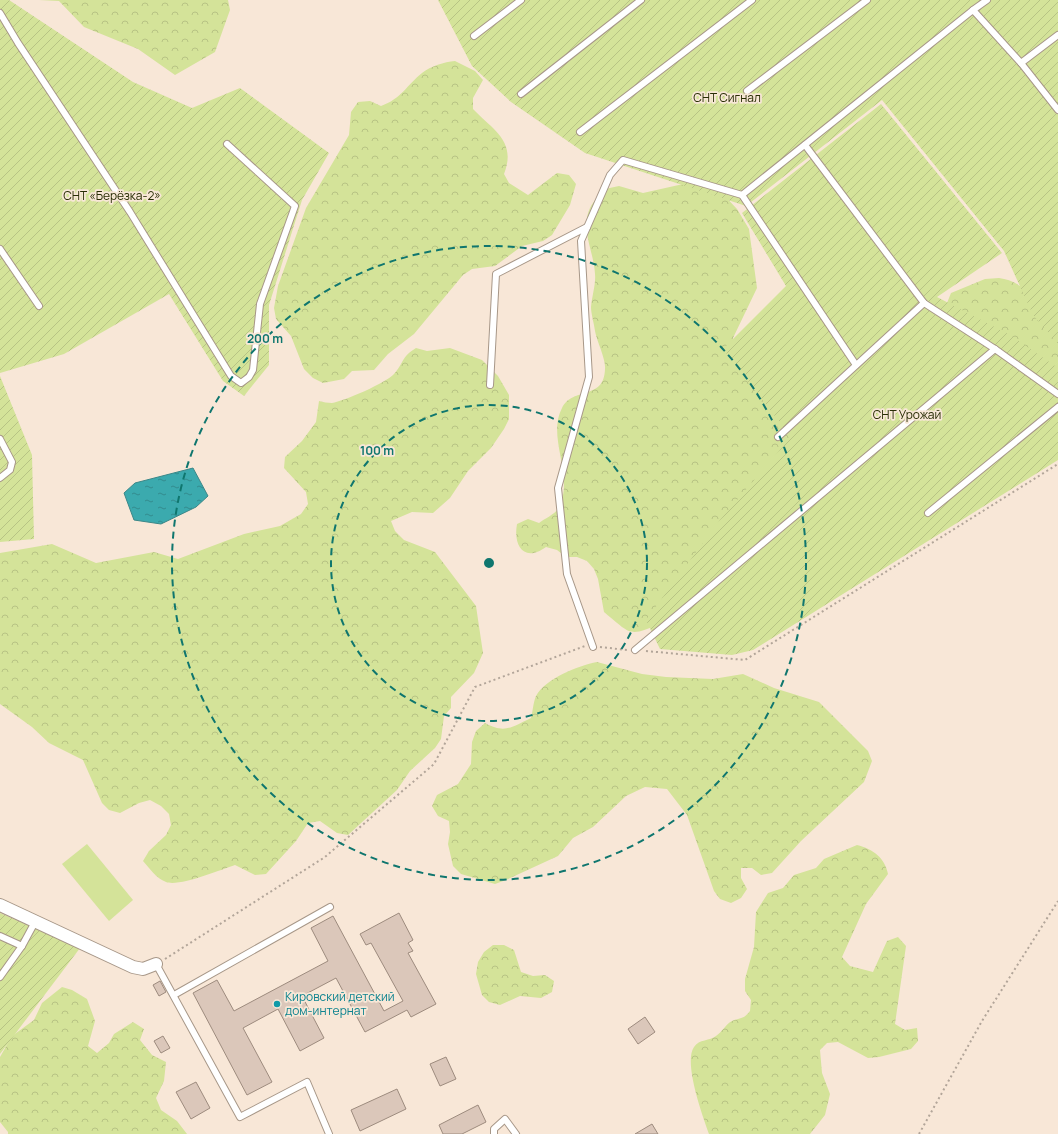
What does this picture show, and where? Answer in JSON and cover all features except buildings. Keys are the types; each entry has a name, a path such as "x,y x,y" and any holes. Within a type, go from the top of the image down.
{"street":[{"path":"0,905 133,967 143,969 156,964"}],"lane":[{"path":"474,36 521,0"},
{"path":"520,94 641,0"},
{"path":"580,132 752,0"},
{"path":"747,91 867,0"},
{"path":"742,195 987,0"},
{"path":"974,10 1021,63 1058,110"},
{"path":"0,13 18,43 130,212 231,376 241,383 249,377 253,370 260,304 295,206 227,144"},
{"path":"1021,63 1058,36"},
{"path":"806,145 924,303 995,349 1058,394"},
{"path":"593,647 567,574 558,488 589,377 581,241 610,175 623,160 742,195 856,365"},
{"path":"490,385 496,274 587,227"},
{"path":"0,249 39,306"},
{"path":"778,437 924,303"},
{"path":"636,650 995,349"},
{"path":"928,513 1058,407"},
{"path":"0,439 12,462 10,470 0,478"},
{"path":"174,995 330,907"},
{"path":"0,977 22,946 35,922"},
{"path":"0,936 22,946"},
{"path":"156,964 240,1116 307,1082 329,1134"},
{"path":"494,1134 494,1129 505,1119 516,1134"}],"path":[{"path":"156,964 325,857 434,764 475,687 582,646 745,660 1058,464"},
{"path":"919,1134 982,1021 1058,901"}],"green space":[{"name":"СНТ «Берёзка-2»","path":"0,0 9,0 133,82 192,108 240,88 329,153 302,200 269,305 269,365 244,396 223,381 169,294 64,354 0,373"},
{"path":"39,0 228,0 230,10 215,52 175,75 138,49 84,27 59,1"},
{"name":"СНТ Сигнал","path":"438,0 1058,0 1058,344 1033,315 1004,251 882,100 746,206 585,153 511,102 472,66"},
{"path":"455,61 475,71 483,80 473,98 473,109 495,130 505,144 507,163 504,174 509,183 528,195 557,173 569,175 576,184 570,205 552,235 543,241 522,246 495,266 472,269 463,275 414,334 388,354 374,370 352,371 344,379 323,383 313,378 304,369 291,336 276,319 274,308 278,286 306,208 349,135 351,112 358,102 370,101 381,106 394,100 429,68 446,62"},
{"name":"СНТ Урожай","path":"881,104 1002,253 937,297 1010,335 1058,368 1058,460 753,650 732,655 660,649 646,620 720,520 791,437 723,349 786,286 742,213"},
{"path":"701,180 721,192 737,209 749,229 757,288 733,338 732,349 799,437 661,623 636,632 625,629 604,612 598,579 594,569 587,561 577,557 566,557 557,550 546,547 538,552 526,553 522,550 517,539 517,524 528,519 539,523 557,511 563,497 564,484 557,432 558,420 562,408 567,401 573,397 594,390 599,386 603,379 605,365 596,335 591,310 595,274 586,224 591,205 605,189 619,186 643,193"},
{"path":"999,278 1009,280 1025,289 1058,326 1058,379 947,303 951,293 985,279"},
{"path":"416,348 427,351 450,348 482,360 498,376 509,395 509,419 504,429 491,448 468,471 450,498 433,513 412,512 391,521 395,531 404,540 435,552 476,606 483,653 474,673 451,697 451,708 444,716 441,739 435,748 410,771 397,790 348,835 337,833 320,821 308,823 296,841 266,874 255,875 235,865 190,880 172,883 166,882 156,876 143,861 149,851 166,835 171,825 169,814 161,806 150,800 139,803 120,813 109,810 102,803 83,760 49,743 32,727 0,704 0,553 52,544 96,563 154,552 178,559 244,534 280,526 301,514 308,504 306,492 284,468 285,457 302,441 316,422 319,401 330,403 338,402 383,382 394,374 400,367 405,357"},
{"path":"0,376 32,455 34,539 0,542"},
{"path":"597,662 642,674 666,677 713,679 743,674 774,688 819,702 868,751 872,761 864,782 801,841 772,873 761,875 752,868 741,868 741,878 747,889 741,898 731,903 720,899 714,891 687,815 667,789 645,787 626,796 593,827 573,838 558,856 506,880 495,884 461,874 453,866 448,844 450,832 449,821 438,816 432,806 437,795 458,784 471,764 472,742 476,731 485,723 503,729 531,718 536,696 547,684 555,678 581,666"},
{"path":"87,844 133,900 109,921 62,864"},
{"path":"857,845 868,849 877,855 884,863 888,874 866,904 842,957 850,966 873,972 887,941 898,937 906,946 895,1024 905,1030 917,1028 918,1041 911,1049 879,1057 868,1058 838,1042 827,1043 820,1050 822,1073 830,1094 825,1115 810,1134 709,1134 692,1077 691,1054 696,1044 714,1038 730,1022 744,1017 750,1011 751,1000 745,991 745,979 754,947 756,912 768,893 783,888 794,875 816,868 824,859"},
{"path":"0,913 80,948 0,1054"},
{"path":"493,945 504,945 514,950 521,972 533,976 545,975 554,981 552,992 541,998 520,996 500,1005 489,1002 482,995 476,974 478,962 484,952"},
{"path":"62,987 72,990 87,999 95,1021 88,1046 97,1053 109,1043 114,1034 133,1022 144,1029 140,1040 152,1055 166,1062 164,1081 156,1098 161,1110 177,1121 187,1134 8,1134 0,1122 0,1057 12,1036 34,1020 42,1003"}],"water":[{"path":"193,468 208,496 196,507 161,524 134,520 124,493 135,483"}],"place":[{"name":"Кировский детский дом-интернат","path":"277,1004"}]}
